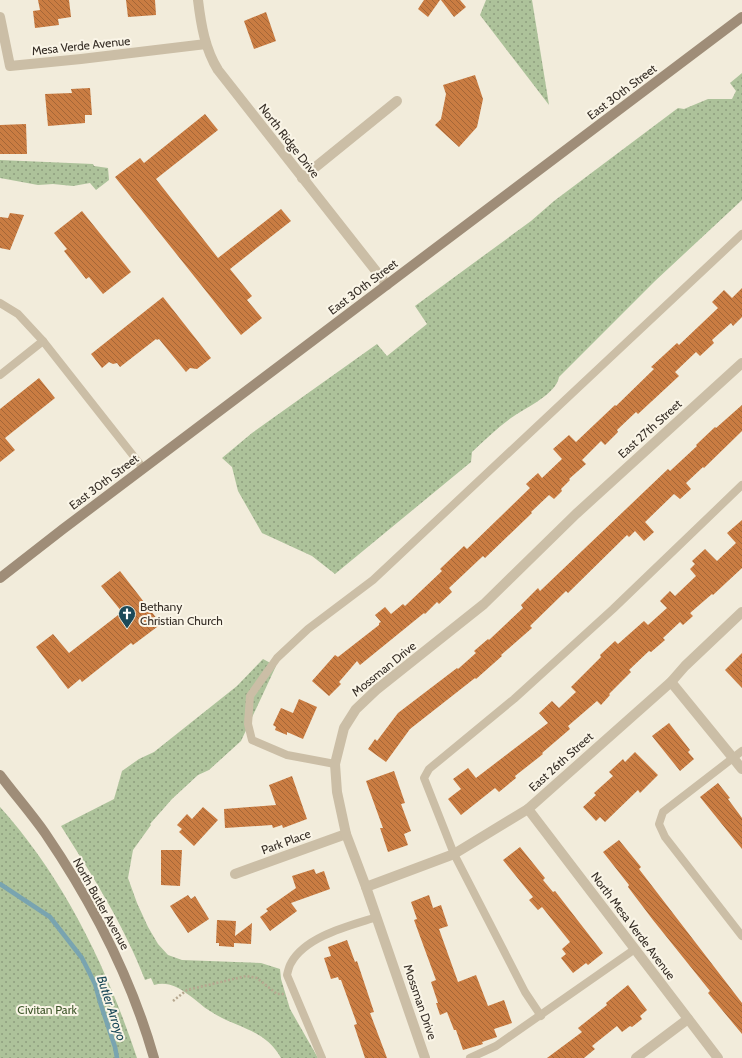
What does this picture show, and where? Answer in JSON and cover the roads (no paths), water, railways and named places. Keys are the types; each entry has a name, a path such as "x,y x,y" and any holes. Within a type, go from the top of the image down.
{"main road":[{"name":"East 30th Street","path":"0,578 143,468 742,17"},
{"path":"0,572 13,568"},
{"name":"North Butler Avenue","path":"0,776 44,833 93,911 128,984 140,1014 154,1058"},
{"path":"0,784 13,792"}],"street":[{"name":"North Ridge Drive","path":"198,0 200,18 206,44 211,58 225,80 387,285"},
{"name":"Mesa Verde Avenue","path":"0,17 10,66 206,44"},
{"path":"302,178 397,101"},
{"name":"East 27th Street","path":"576,514 742,363"},
{"name":"Mossman Drive","path":"425,1058 377,917 346,834 337,792 335,764 344,728 356,709 376,690 484,604 576,514"},
{"name":"East 26th Street","path":"366,887 454,854 528,809 671,682 685,666 742,612"},
{"path":"671,682 742,769"},
{"name":"North Mesa Verde Avenue","path":"528,809 718,1058"},
{"name":"Park Place","path":"235,874 346,834"},
{"path":"636,1058 688,1019"}],"lane":[{"path":"335,764 287,755 252,740 248,724 250,696 277,658 308,629 374,580 742,234"},
{"path":"0,303 18,314 31,327 143,468"},
{"path":"0,375 43,341"},
{"path":"541,1016 525,992 454,854 424,778 429,768 514,699 613,609 742,485"},
{"path":"742,751 663,812 659,824 665,837 742,936"},
{"path":"322,1058 287,975 290,964 298,953 308,944 345,927 377,917"},
{"path":"470,1058 496,1046 635,949"}],"waterway":[{"name":"Butler Arroyo","path":"0,884 50,917 82,958 95,984 115,1047 117,1058"}],"place":[{"name":"Bethany Christian Church","path":"127,629"}],"park label":[{"name":"Civitan Park","path":"47,1010"}]}
